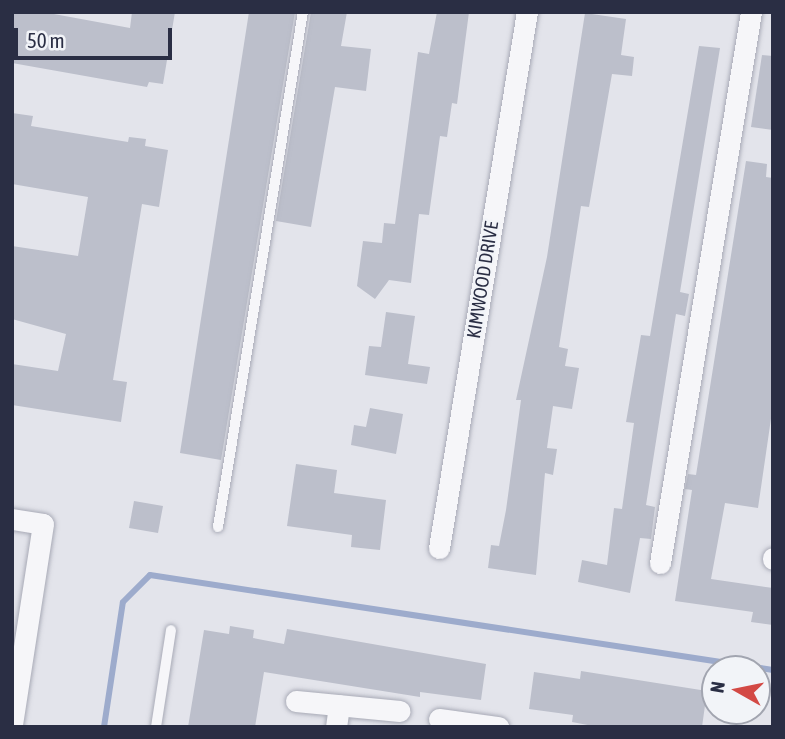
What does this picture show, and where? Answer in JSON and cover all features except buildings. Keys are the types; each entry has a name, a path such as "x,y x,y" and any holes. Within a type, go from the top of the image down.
{"street":[{"name":"KIMWOOD DRIVE","path":"439,548 527,12"},
{"path":"660,563 751,12"},
{"path":"12,519 43,524 12,725"},
{"path":"296,701 400,711"},
{"path":"336,727 339,705"},
{"path":"439,719 492,726"}],"lane":[{"path":"218,527 303,12"},
{"path":"156,727 171,630"}],"waterway":[{"path":"104,727 123,602 150,575 773,670"}]}
